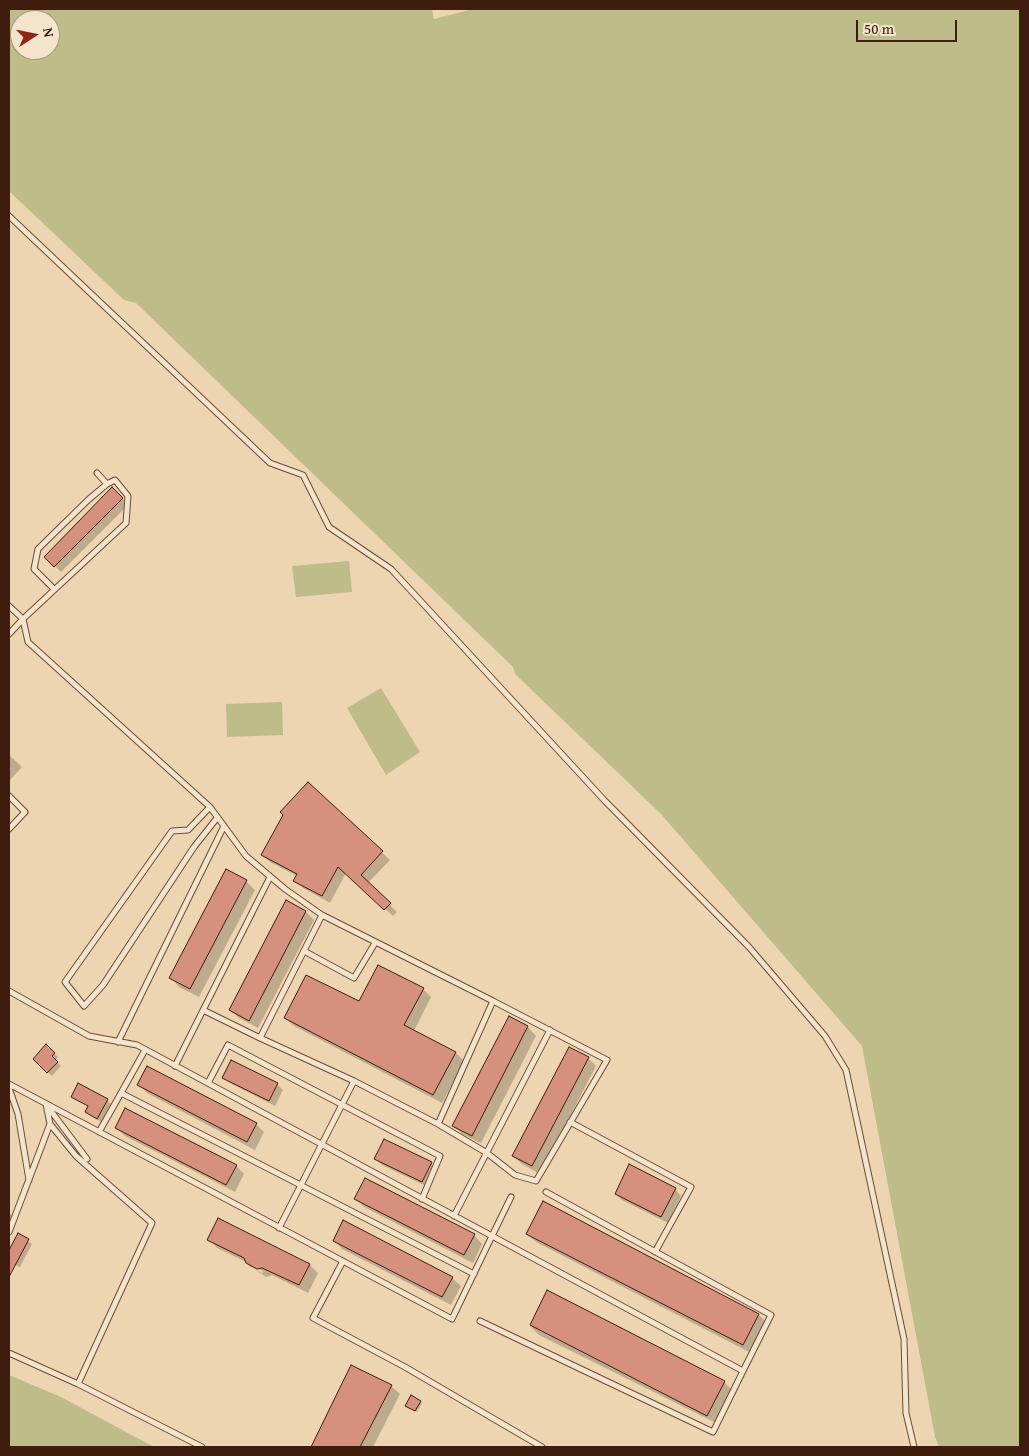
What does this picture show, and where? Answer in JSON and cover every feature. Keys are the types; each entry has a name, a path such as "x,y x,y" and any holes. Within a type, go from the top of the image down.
{"lane":[{"path":"9,216 270,463 303,475 329,527 390,569 605,801 749,947 825,1036 846,1070 904,1339 906,1413 914,1447"},
{"path":"98,473 107,484"},
{"path":"9,634 54,589 126,523 128,496 115,480 107,484 38,549 34,569 54,589"},
{"path":"9,606 23,619 28,642 210,807 246,856 270,877 322,915 493,1000 607,1060 536,1181 515,1175 487,1152 438,1124 354,1081 203,1010"},
{"path":"9,796 25,812 9,828"},
{"path":"210,807 188,830 172,831 64,982 84,1006 103,985 194,847 218,818"},
{"path":"118,1042 224,826"},
{"path":"175,1066 270,877"},
{"path":"260,1038 322,915"},
{"path":"304,951 354,978 375,943"},
{"path":"9,991 89,1036 137,1046 145,1050 744,1371"},
{"path":"438,1124 493,1000"},
{"path":"454,1216 550,1030"},
{"path":"208,1084 228,1045 440,1156 422,1199"},
{"path":"99,1132 145,1050"},
{"path":"279,1228 354,1081"},
{"path":"9,1086 452,1319 511,1197"},
{"path":"9,1086 18,1114 29,1181"},
{"path":"122,1093 474,1274"},
{"path":"46,1104 50,1124 76,1156 152,1223 78,1384"},
{"path":"46,1104 86,1158"},
{"path":"570,1122 691,1188 655,1252"},
{"path":"9,1232 50,1124"},
{"path":"480,1321 713,1432 771,1315 546,1192"},
{"path":"343,1261 313,1318 406,1368 542,1447"},
{"path":"9,1353 78,1384 202,1447"}],"shaded area":[{"path":"9,9 432,9 434,19 473,9 1020,9 1020,1447 939,1447 935,1437 862,1046 661,814 515,674 513,667 136,303 124,300 9,191"},
{"path":"349,561 352,592 296,597 292,566"},
{"path":"381,688 420,752 386,775 347,708"},
{"path":"282,702 283,735 227,737 226,704"},
{"path":"9,1375 61,1397 154,1447 9,1447"}],"building":[{"path":"112,487 123,498 54,567 44,557"},
{"path":"308,782 383,851 361,875 391,903 384,910 338,867 322,896 293,881 297,874 261,855 283,815 280,812"},
{"path":"226,869 247,880 190,989 169,978"},
{"path":"286,900 306,911 249,1021 229,1010"},
{"path":"378,965 424,988 404,1025 456,1052 433,1095 284,1018 306,975 359,1001"},
{"path":"509,1016 528,1026 472,1136 452,1126"},
{"path":"46,1044 55,1053 52,1056 58,1062 47,1073 33,1059"},
{"path":"569,1047 589,1057 532,1166 512,1156"},
{"path":"231,1060 278,1083 269,1101 222,1078"},
{"path":"147,1066 257,1123 247,1142 137,1085"},
{"path":"78,1083 108,1099 97,1119 85,1112 88,1106 71,1097"},
{"path":"125,1108 237,1165 226,1185 115,1128"},
{"path":"384,1139 432,1162 422,1182 374,1159"},
{"path":"629,1164 676,1188 661,1217 615,1194"},
{"path":"365,1178 475,1234 464,1255 354,1199"},
{"path":"543,1201 759,1314 743,1345 526,1234"},
{"path":"218,1218 310,1264 299,1285 262,1268 257,1269 246,1263 244,1258 207,1240"},
{"path":"343,1220 453,1277 442,1297 333,1241"},
{"path":"18,1233 29,1239 9,1277 9,1250"},
{"path":"547,1290 725,1381 707,1416 530,1325"},
{"path":"351,1365 392,1385 360,1447 311,1447"},
{"path":"411,1395 421,1401 415,1411 405,1406"}]}
